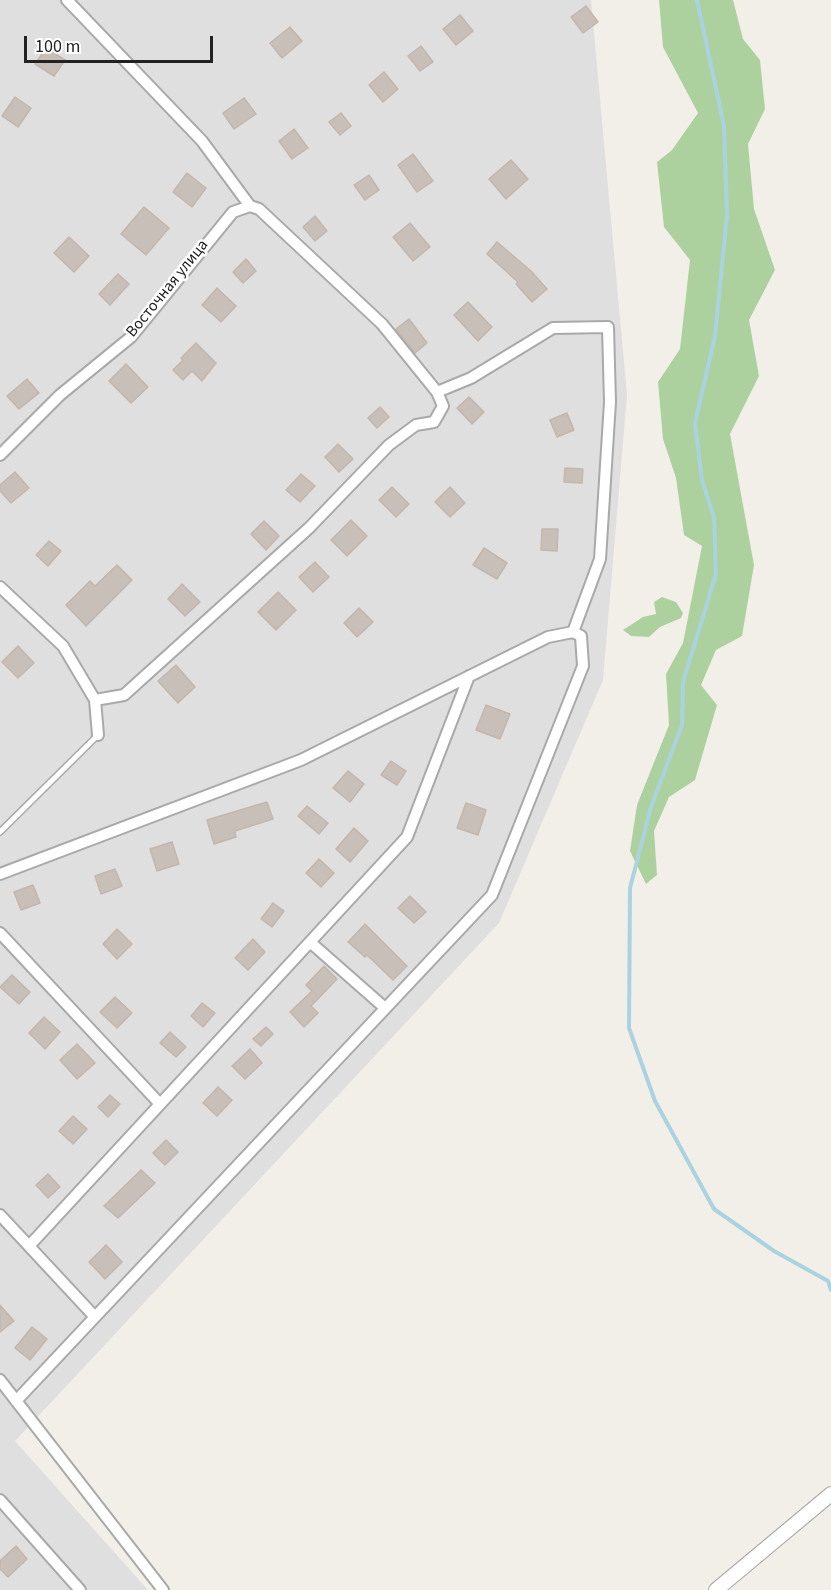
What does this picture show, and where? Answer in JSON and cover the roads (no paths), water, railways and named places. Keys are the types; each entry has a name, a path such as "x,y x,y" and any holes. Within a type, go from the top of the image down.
{"street":[{"path":"67,0 202,141 255,208 382,324 437,392 443,406 434,422 416,425 389,444 309,528 124,695 95,700"},
{"name":"Восточная улица","path":"0,455 60,395 131,337 233,212 255,208"},
{"path":"437,392 471,378 553,328 608,327 610,402 600,559 573,632"},
{"path":"0,587 63,646 95,700 98,735"},
{"path":"0,874 301,759 548,637 573,632 581,636 583,666 492,895 16,1401"},
{"path":"29,1246 407,837 469,676"},
{"path":"0,933 160,1104"},
{"path":"310,942 386,1008"},
{"path":"0,1215 95,1317"},
{"path":"0,1380 163,1590"},
{"path":"716,1590 831,1494"},
{"path":"0,1500 80,1590"}],"lane":[{"path":"0,832 98,735"}],"waterway":[{"path":"697,0 724,126 727,215 715,336 695,423 702,480 714,517 716,574 683,682 682,725 651,807 630,888 629,1028 655,1101 714,1209 774,1251 828,1281 831,1290"}]}
